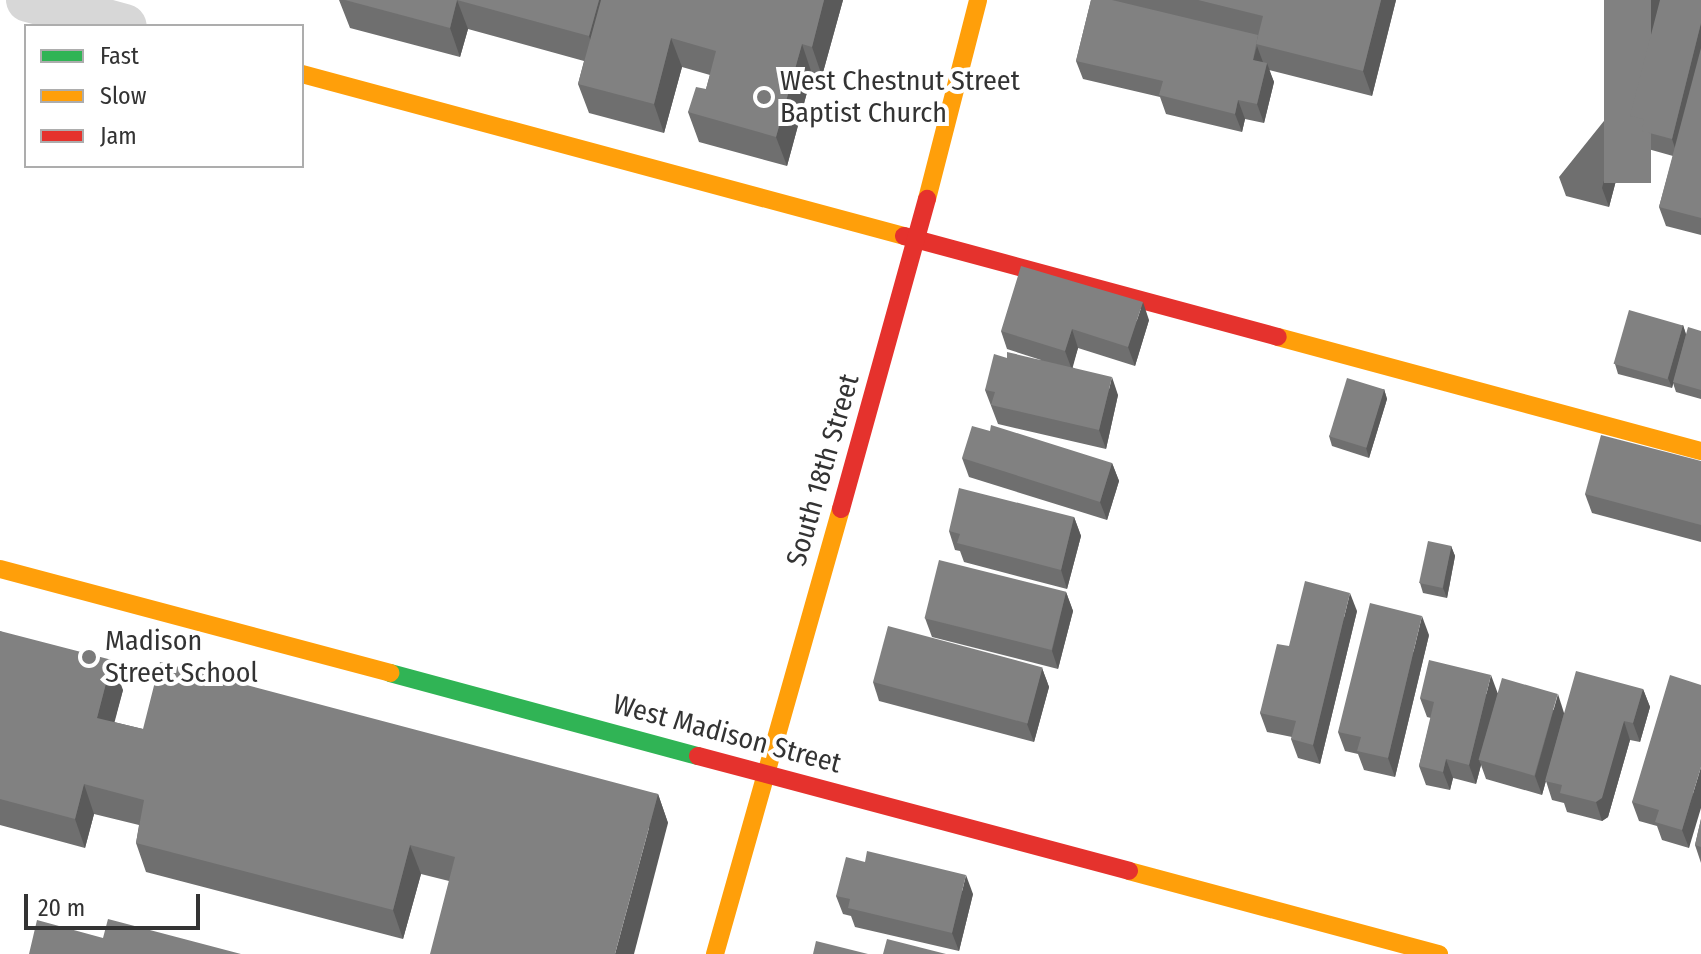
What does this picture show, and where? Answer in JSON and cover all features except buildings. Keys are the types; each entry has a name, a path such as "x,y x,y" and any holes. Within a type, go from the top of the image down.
{"street":[{"path":"28,0 118,24"},
{"name":"South 18th Street","path":"715,954 917,239 978,0"},
{"path":"304,75 1701,451"},
{"name":"West Madison Street","path":"0,569 1439,954"}],"traffic: fast":[{"path":"390,673 698,756"}],"traffic: slow":[{"path":"927,199 978,0"},
{"path":"304,75 904,236"},
{"path":"1278,337 1701,451"},
{"path":"715,954 841,509"},
{"path":"0,569 390,673"},
{"path":"1129,871 1439,954"}],"traffic: jam":[{"path":"841,509 927,199"},
{"path":"904,236 1278,337"},
{"path":"698,756 1129,871"}],"place":[{"name":"West Chestnut Street Baptist Church","path":"764,97"},
{"name":"Madison Street School","path":"89,657"}]}
